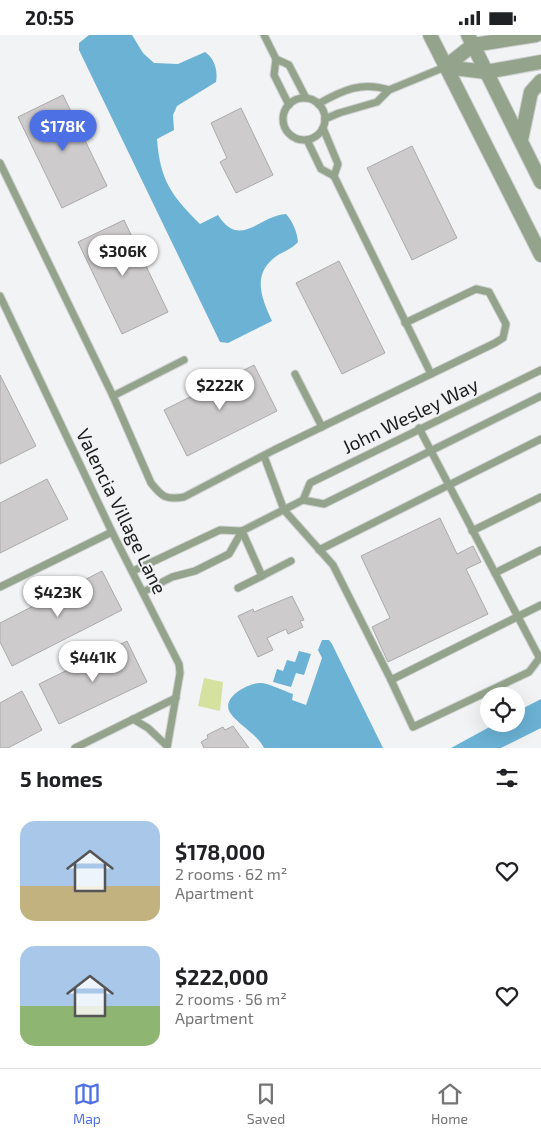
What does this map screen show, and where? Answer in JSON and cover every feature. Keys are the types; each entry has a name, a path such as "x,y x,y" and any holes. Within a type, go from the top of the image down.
{"street":[{"path":"430,35 541,255"},
{"path":"446,67 471,40 536,35"},
{"path":"471,40 541,182"},
{"path":"446,67 486,72 541,62"},
{"path":"521,140 531,92 541,81"}],"lane":[{"path":"264,35 276,59 274,75 289,105"},
{"path":"276,59 289,65 306,98 322,108 325,119 322,128 318,135 307,140 295,138 286,129 284,116 289,105 294,101 306,98"},
{"path":"325,119 377,102 389,90 446,67"},
{"path":"318,104 350,89 375,85 389,90"},
{"path":"322,128 338,164 334,176"},
{"path":"307,140 321,169 334,176 431,374"},
{"path":"0,163 113,396 151,483 160,495 171,499 184,497 322,427 496,343 503,338 506,324 489,292 476,289 405,323"},
{"name":"Valencia Village Lane","path":"0,296 112,532 144,592 179,665 180,673 176,698 166,746"},
{"path":"113,396 184,360"},
{"name":"John Wesley Way","path":"133,571 220,530 242,531 304,499 310,483 541,369"},
{"path":"295,374 322,427"},
{"path":"304,499 324,504 541,396"},
{"path":"264,456 284,509 333,565 413,727 529,672 537,664 540,657 419,428"},
{"path":"319,550 541,439"},
{"path":"472,531 541,497"},
{"path":"242,531 262,576"},
{"path":"144,592 172,577 195,571 229,554 242,531"},
{"path":"0,587 112,532"},
{"path":"494,573 541,550"},
{"path":"238,588 291,561"},
{"path":"390,680 541,605"},
{"path":"75,748 176,698"},
{"path":"133,719 148,728 166,746"}],"green space":[{"path":"204,678 223,682 220,711 198,706"}],"water":[{"path":"89,35 132,35 143,53 154,63 178,64 205,52 211,58 217,74 216,82 177,106 173,115 174,130 157,139 161,165 164,176 174,195 200,224 218,215 226,225 234,230 242,230 286,214 294,227 298,242 270,262 261,277 264,303 272,321 228,343 220,342 79,50 79,43"},
{"path":"322,640 329,640 332,644 383,748 264,748 257,738 231,714 228,708 229,702 236,692 260,683 293,694 292,700 306,705 322,658 318,650"},
{"path":"299,651 311,654 304,675 296,673 291,687 273,682 277,669 283,671 287,660 295,662"},
{"path":"541,699 541,728 501,748 451,748 480,732 525,732 525,707"}],"building":[{"path":"63,95 107,186 62,208 18,117"},
{"path":"241,108 273,175 236,193 220,162 227,158 211,123"},
{"path":"412,146 457,238 412,260 367,168"},
{"path":"124,220 168,312 122,334 78,242"},
{"path":"339,261 385,353 342,374 296,283"},
{"path":"254,365 277,411 187,456 164,410"},
{"path":"0,375 36,446 0,464"},
{"path":"47,479 68,519 0,553 0,503"},
{"path":"440,518 457,554 473,546 481,562 466,569 488,614 388,662 372,627 390,618 361,556"},
{"path":"102,571 122,610 12,666 0,642 0,623"},
{"path":"292,596 304,620 300,621 303,627 288,634 286,629 267,638 273,650 258,657 238,616 253,609 254,612"},
{"path":"127,641 147,682 59,724 39,684"},
{"path":"22,691 42,730 8,748 0,748 0,703"},
{"path":"233,726 249,748 204,748 201,742 208,738 207,735 223,727 225,730"}]}
